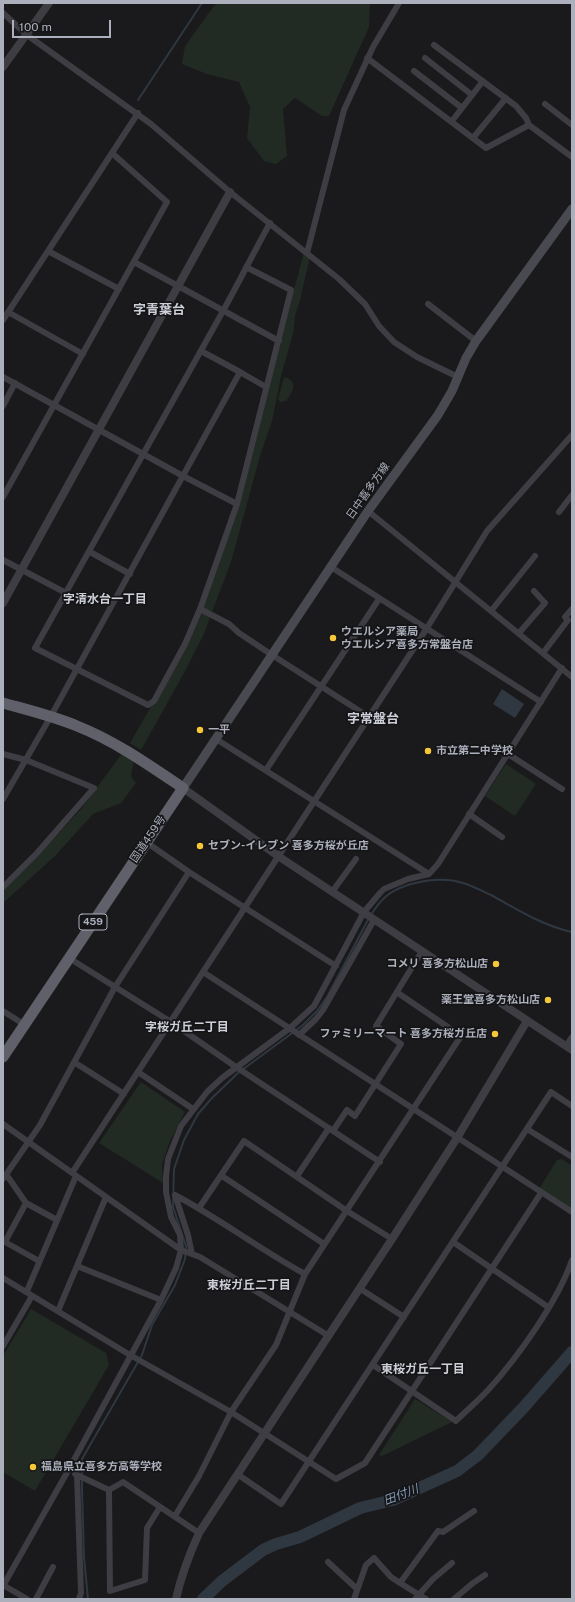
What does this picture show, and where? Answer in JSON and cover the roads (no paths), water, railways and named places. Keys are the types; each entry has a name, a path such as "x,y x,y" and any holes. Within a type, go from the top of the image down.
{"highway":[{"path":"3,703 51,716 104,738 130,753 183,788"},
{"name":"国道459号","path":"5,1051 25,1025 183,788"}],"main road":[{"name":"日中喜多方線","path":"183,788 368,512 438,415 452,391 466,358 476,341 572,209"}],"street":[{"path":"3,67 49,3"},
{"path":"307,253 344,110 367,58 390,16 399,3"},
{"path":"3,13 27,35 138,114 230,192 339,279 365,304 379,326 394,342 417,357 458,377"},
{"path":"434,45 506,98 521,112 529,125 572,157"},
{"path":"367,58 486,148 529,125"},
{"path":"425,58 472,95"},
{"path":"414,71 462,108"},
{"path":"452,121 483,81"},
{"path":"473,138 506,98"},
{"path":"545,104 572,125"},
{"path":"3,320 138,114"},
{"path":"3,497 84,354 167,202 112,153"},
{"path":"3,603 230,192"},
{"path":"246,267 291,290 237,504 200,609 185,644 154,701 148,705 35,648 90,552 270,223"},
{"path":"48,251 119,289"},
{"path":"134,262 278,341"},
{"path":"428,304 476,341"},
{"path":"8,312 84,354"},
{"path":"201,351 266,387"},
{"path":"3,799 130,574 240,372"},
{"path":"3,377 98,430 237,504"},
{"path":"3,406 15,383"},
{"path":"27,1292 57,1220 74,1174 124,1094 427,628 487,531 572,435"},
{"path":"558,512 572,495"},
{"path":"368,512 572,677"},
{"path":"90,552 130,574"},
{"path":"492,611 535,556"},
{"path":"3,560 66,593"},
{"path":"331,567 378,599 427,628 541,702"},
{"path":"519,633 545,602 534,591"},
{"path":"266,770 378,599"},
{"path":"200,609 229,624 239,633 272,655 369,717"},
{"path":"543,653 568,620 565,617 572,609"},
{"path":"27,1599 3,1586 161,1300 176,1268 181,1250 180,1235 171,1217 166,1192 166,1177 168,1159 181,1126 207,1092 236,1067 290,1028 307,1013 318,1000 364,912 384,889 408,879 429,874 438,864 562,668"},
{"path":"216,739 429,874"},
{"path":"3,754 26,760 94,788 38,853 3,887"},
{"path":"508,754 562,789"},
{"path":"183,788 278,856 569,1048 572,1037"},
{"path":"469,814 502,837"},
{"path":"146,842 189,872 336,966"},
{"path":"332,892 356,859"},
{"path":"57,1220 26,1203 5,1176 40,1126 115,987 189,872"},
{"path":"299,1034 316,1019 323,1010 374,920"},
{"path":"297,1176 347,1110 356,1116 402,1044 376,1026 398,993 422,951"},
{"path":"69,958 171,1022 236,1067 380,1162"},
{"path":"203,972 376,1084 456,1138 572,1212"},
{"path":"175,1516 199,1476 231,1412 276,1345 305,1274 380,1162 461,1036 398,993"},
{"path":"3,1011 25,1025"},
{"path":"176,1599 179,1584 188,1558 199,1533 392,1239 456,1138 527,1021"},
{"path":"74,1062 124,1094"},
{"path":"138,1072 193,1109"},
{"path":"237,1474 281,1504 310,1462 551,1092 572,1106"},
{"path":"3,1124 181,1250 200,1256 329,1336"},
{"path":"527,1129 572,1157"},
{"path":"199,1208 222,1176 244,1141 347,1211 392,1239"},
{"path":"222,1176 324,1244"},
{"path":"3,1278 130,1355 231,1412 336,1479 365,1463 541,1193"},
{"path":"192,1254 188,1235 175,1195 199,1208 305,1274"},
{"path":"58,1311 106,1197"},
{"path":"26,1203 5,1242 40,1261"},
{"path":"453,1242 548,1307"},
{"path":"373,1365 456,1420 488,1390 509,1365 568,1274 572,1260"},
{"path":"77,1266 161,1300"},
{"path":"359,1288 404,1317"},
{"path":"3,1346 32,1296"},
{"path":"69,1469 77,1475 109,1490"},
{"path":"77,1475 81,1593 79,1599"},
{"path":"109,1490 123,1482 199,1533"},
{"path":"109,1490 110,1591 145,1580 147,1528 160,1507"},
{"path":"400,1583 438,1531 443,1532 474,1511"},
{"path":"354,1599 366,1565 374,1558 391,1577 417,1597 426,1599"},
{"path":"328,1562 357,1589"},
{"path":"417,1597 433,1579 452,1563"},
{"path":"36,1599 53,1567"},
{"path":"454,1599 485,1575"}],"waterway":[{"path":"138,100 202,3"},
{"path":"371,915 383,899 398,889 420,882 448,880 476,888 540,921 572,932"},
{"path":"88,1599 84,1557 82,1459 142,1355 152,1325 175,1285 185,1259 186,1246 173,1207 174,1169 184,1140 198,1114 212,1098 238,1073 303,1025 317,1011 327,997 369,918"},
{"name":"田付川","path":"203,1599 222,1581 263,1550 276,1544 300,1537 360,1508 393,1500 457,1471 478,1455 524,1407 572,1352"}],"place":[{"name":"ウエルシア薬局 ウエルシア喜多方常盤台店","path":"333,638"},
{"name":"一平","path":"200,730"},
{"name":"市立第二中学校","path":"428,751"},
{"name":"セブン-イレブン 喜多方桜が丘店","path":"200,846"},
{"name":"コメリ 喜多方松山店","path":"496,964"},
{"name":"薬王堂喜多方松山店","path":"548,1000"},
{"name":"ファミリーマート 喜多方桜ガ丘店","path":"495,1034"},
{"name":"福島県立喜多方高等学校","path":"33,1467"}],"district":[{"name":"字青葉台","path":"159,310"},
{"name":"字清水台一丁目","path":"105,599"},
{"name":"字常盤台","path":"373,719"},
{"name":"字桜ガ丘二丁目","path":"187,1027"},
{"name":"東桜ガ丘二丁目","path":"249,1285"},
{"name":"東桜ガ丘一丁目","path":"423,1369"}]}
